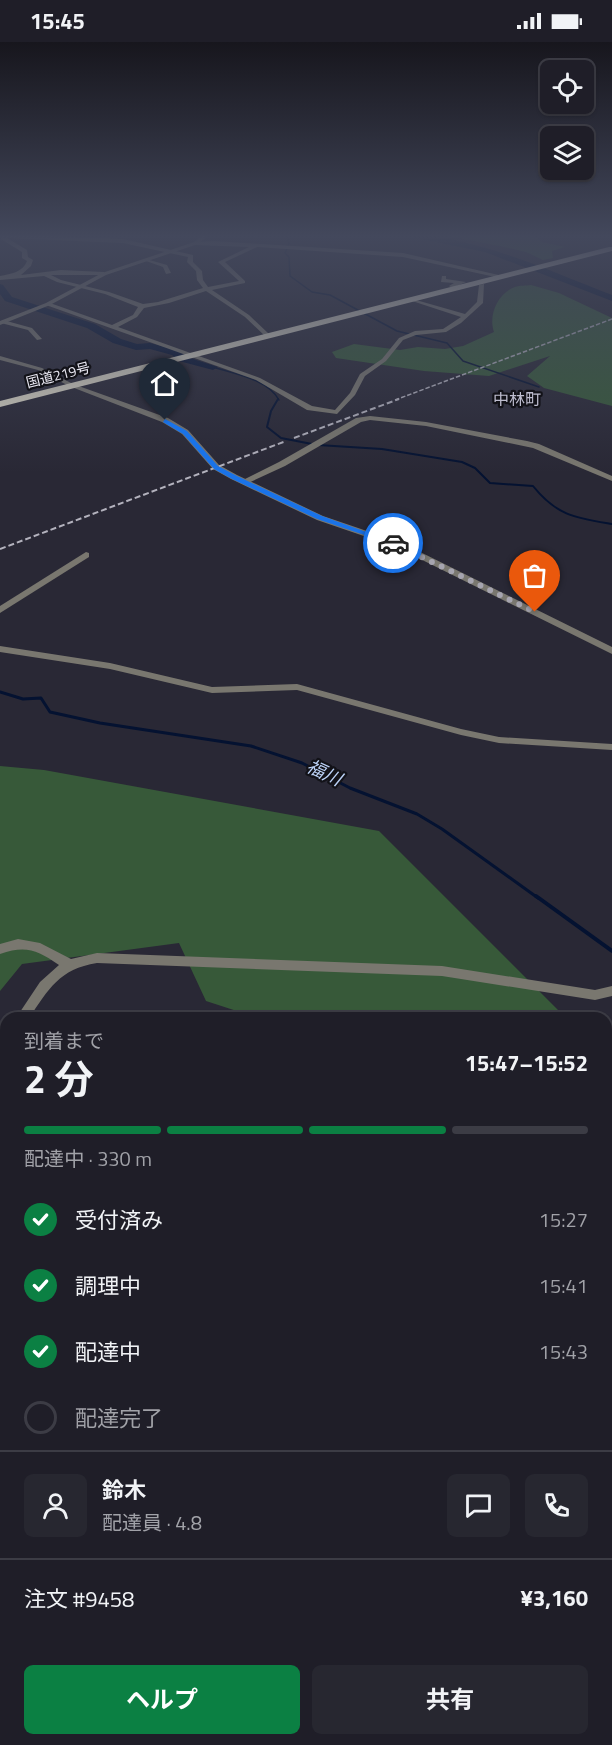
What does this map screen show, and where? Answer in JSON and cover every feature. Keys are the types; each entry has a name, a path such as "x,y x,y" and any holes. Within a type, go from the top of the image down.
{"highway":[{"name":"国道219号","path":"0,404 353,313"}],"street":[{"path":"2,323 25,313"},
{"path":"74,313 258,378 310,408 338,412 353,394 362,375 384,360 401,339 416,333 444,331 469,313"},
{"path":"111,327 137,313"},
{"path":"244,313 267,335"},
{"path":"458,313 466,316"},
{"path":"2,323 30,328 39,339"},
{"path":"0,358 40,369 71,386 172,424 185,432 216,467 243,482 320,518 399,545 612,651"},
{"path":"243,482 282,464 359,420 370,418 426,424 536,446 612,479"},
{"path":"0,610 86,555"},
{"path":"0,649 110,666 212,690 297,687 461,732 499,740 612,747"},
{"path":"0,949 18,943 35,945 68,964"},
{"path":"26,1012 54,973 81,959 97,958 147,958 442,971 595,995 612,991"}],"green space":[{"path":"494,313 602,313 612,318 612,406 544,388 527,376 550,356 489,376 424,371 336,358 332,352 354,344 400,350 418,347 445,349 463,346 494,332"},
{"path":"0,766 44,770 379,831 560,1012 240,1012 206,1001 179,943 22,964 0,991"}],"waterway":[{"path":"52,313 91,326 117,341 136,347 150,346 176,353 183,359 213,367"},
{"path":"364,313 397,331 447,343 463,361 539,387"},
{"path":"213,367 259,382 274,393 279,400"},
{"path":"278,399 271,411 267,427 281,438 312,444"},
{"path":"318,445 382,449 462,462 475,468 490,483 533,486 559,510 588,520 612,524"},
{"name":"福川","path":"0,692 23,699 41,698 50,712 100,723 251,746 302,763 350,788 417,814 442,829 538,898"},
{"name":"福川","path":"536,896 612,951"}],"railway":[{"path":"395,400 612,319"},
{"path":"294,438 399,399"},
{"path":"0,549 286,441"}],"way so far":[{"path":"393,543 535,612"}],"district":[{"name":"中林町","path":"517,399"}],"route":[{"path":"165,420 185,432 216,467 234,477 320,518 393,543"}]}
